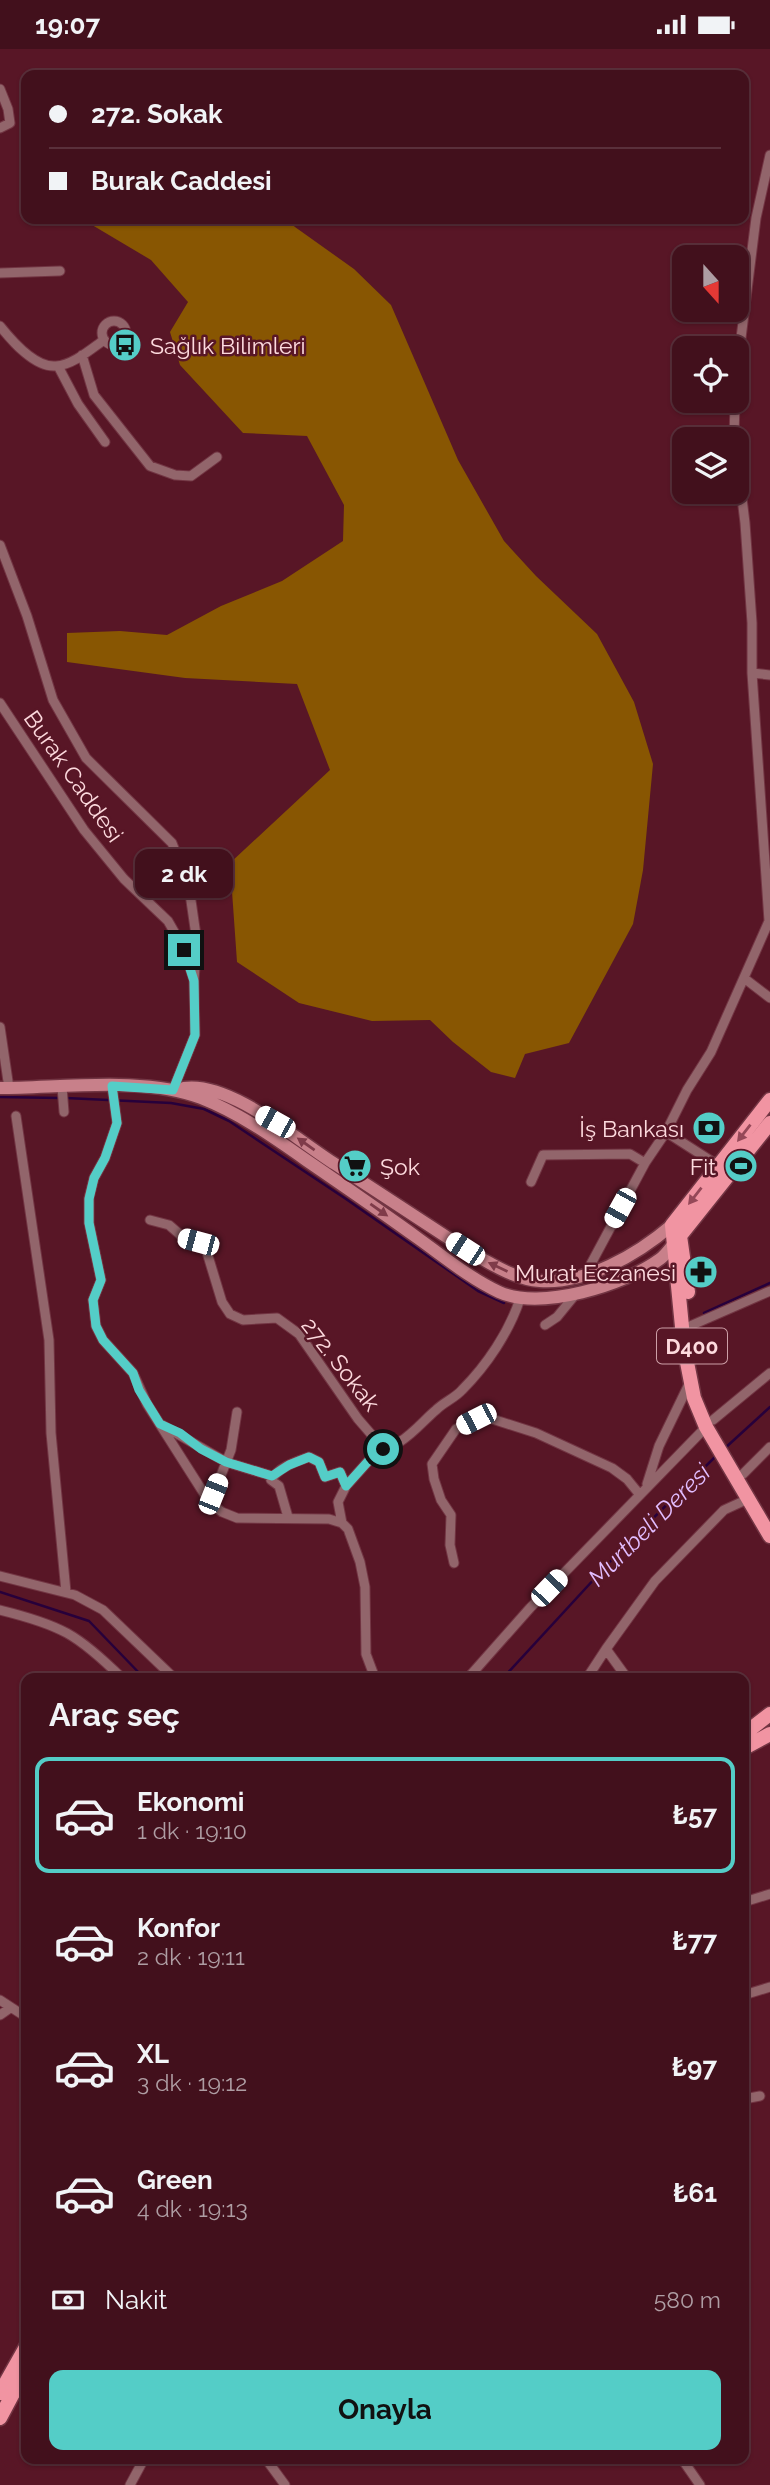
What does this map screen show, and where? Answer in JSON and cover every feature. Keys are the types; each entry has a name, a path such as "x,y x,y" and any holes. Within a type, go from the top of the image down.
{"main road":[{"path":"675,1235 719,1166 770,1100"},
{"path":"659,1236 675,1235 764,1139 770,1123"},
{"name":"D400","path":"675,1235 685,1257 694,1367 712,1428"},
{"name":"D400","path":"675,1235 684,1347 690,1381 740,1478 770,1518"},
{"name":"D400","path":"740,1478 748,1499 770,1535"},
{"path":"749,1730 770,1714"},
{"path":"749,1745 770,1734"},
{"path":"0,2418 13,2393 21,2365"}],"street":[{"path":"0,89 10,123 0,128"},
{"path":"741,336 756,218 770,155"},
{"path":"0,273 60,271"},
{"path":"0,326 16,345 43,365 58,366 82,355 104,340"},
{"path":"82,355 93,395 150,466 175,475 191,476 217,457"},
{"path":"58,366 78,404 104,442"},
{"path":"585,1275 645,1163 666,1132 687,1090 711,1052 770,922 743,504"},
{"path":"0,545 27,616 53,700 86,758 172,843 189,887 197,942 194,981"},
{"path":"752,673 770,675"},
{"name":"Burak Caddesi","path":"0,703 84,830 124,879 168,921 184,950 194,981 195,1035 173,1090"},
{"path":"744,978 770,998"},
{"path":"0,1027 5,1088 63,1099 192,1087 213,1091 275,1122 339,1167 498,1268 538,1281 585,1275 613,1264 659,1236"},
{"path":"173,1090 232,1111 451,1262 499,1292 520,1299 575,1295 604,1285 657,1261 675,1235"},
{"path":"113,1095 117,1123 94,1178 89,1199 89,1223 101,1280 93,1300 96,1326 103,1340 133,1373 139,1390 210,1503 222,1513 237,1518 288,1517 328,1519 342,1523"},
{"path":"16,1116 49,1340 51,1433 66,1592"},
{"path":"666,1132 719,1166"},
{"path":"531,1182 543,1155 630,1154 645,1163"},
{"name":"272. Sokak","path":"150,1220 169,1225 184,1238 205,1246 222,1302 230,1314 243,1320 277,1318 299,1334 371,1434 374,1446 372,1457 346,1486"},
{"path":"690,1326 770,1291"},
{"path":"545,1325 556,1317 575,1295"},
{"path":"374,1446 383,1449 391,1447 461,1392 491,1355 513,1320 520,1299"},
{"path":"472,1673 530,1608 640,1495 770,1373"},
{"path":"640,1495 649,1480 659,1445 690,1381"},
{"path":"210,1503 231,1450 237,1412"},
{"path":"454,1563 450,1545 451,1515 438,1489 432,1464 456,1429 483,1416 536,1433 612,1468 627,1479 640,1495"},
{"path":"160,1424 180,1433 201,1449 226,1462 272,1476 309,1457 319,1462 325,1477 340,1472 346,1486 338,1502 342,1523 354,1542 360,1562 365,1587 366,1654 373,1673"},
{"path":"740,1478 770,1447"},
{"path":"272,1476 271,1480 279,1486 288,1517"},
{"path":"590,1673 655,1581 724,1510 748,1499"},
{"path":"0,1576 66,1592 103,1610 169,1673"},
{"path":"0,1610 45,1621 69,1632 90,1647 117,1673"},
{"path":"606,1649 623,1673"},
{"path":"749,1900 770,1894"},
{"path":"749,1994 770,1987"},
{"path":"0,2000 21,2014"},
{"path":"0,2015 10,2008"},
{"path":"749,2098 760,2096"},
{"path":"130,2485 141,2464"},
{"path":"270,2464 285,2485"},
{"path":"685,2464 700,2485"}],"shaded area":[{"path":"90,224 292,224 354,269 391,305 458,460 504,541 536,576 597,634 634,702 653,764 643,870 633,924 569,1043 525,1054 515,1078 491,1072 430,1020 372,1021 299,1003 237,962 230,863 330,770 297,684 185,678 67,662 67,633 120,631 167,635 221,606 282,581 343,541 344,505 307,436 243,433 180,365 170,332 188,302 151,260"}],"waterway":[{"path":"0,1097 60,1098"},
{"path":"66,1098 171,1103 204,1109 229,1121 478,1291 504,1303"},
{"path":"704,1313 770,1283"},
{"name":"Murtbeli Deresi","path":"724,1449 770,1407"},
{"name":"Murtbeli Deresi","path":"508,1673 620,1551 716,1456"},
{"name":"Murtbeli Deresi","path":"0,1592 89,1621 139,1673"}],"place":[{"name":"Sağlık Bilimleri","path":"125,345"},
{"name":"İş Bankası","path":"709,1128"},
{"name":"Şok","path":"355,1166"},
{"name":"Fit","path":"741,1166"},
{"name":"Murat Eczanesi","path":"701,1272"}],"route":[{"path":"184,950 194,981 195,1035 173,1090 112,1086 117,1123 105,1158 94,1178 89,1199 89,1223 101,1280 93,1300 96,1326 103,1340 133,1373 139,1390 160,1424 180,1433 201,1449 226,1462 272,1476 309,1457 319,1462 325,1477 340,1472 346,1486 372,1457 374,1446 383,1449"}]}
